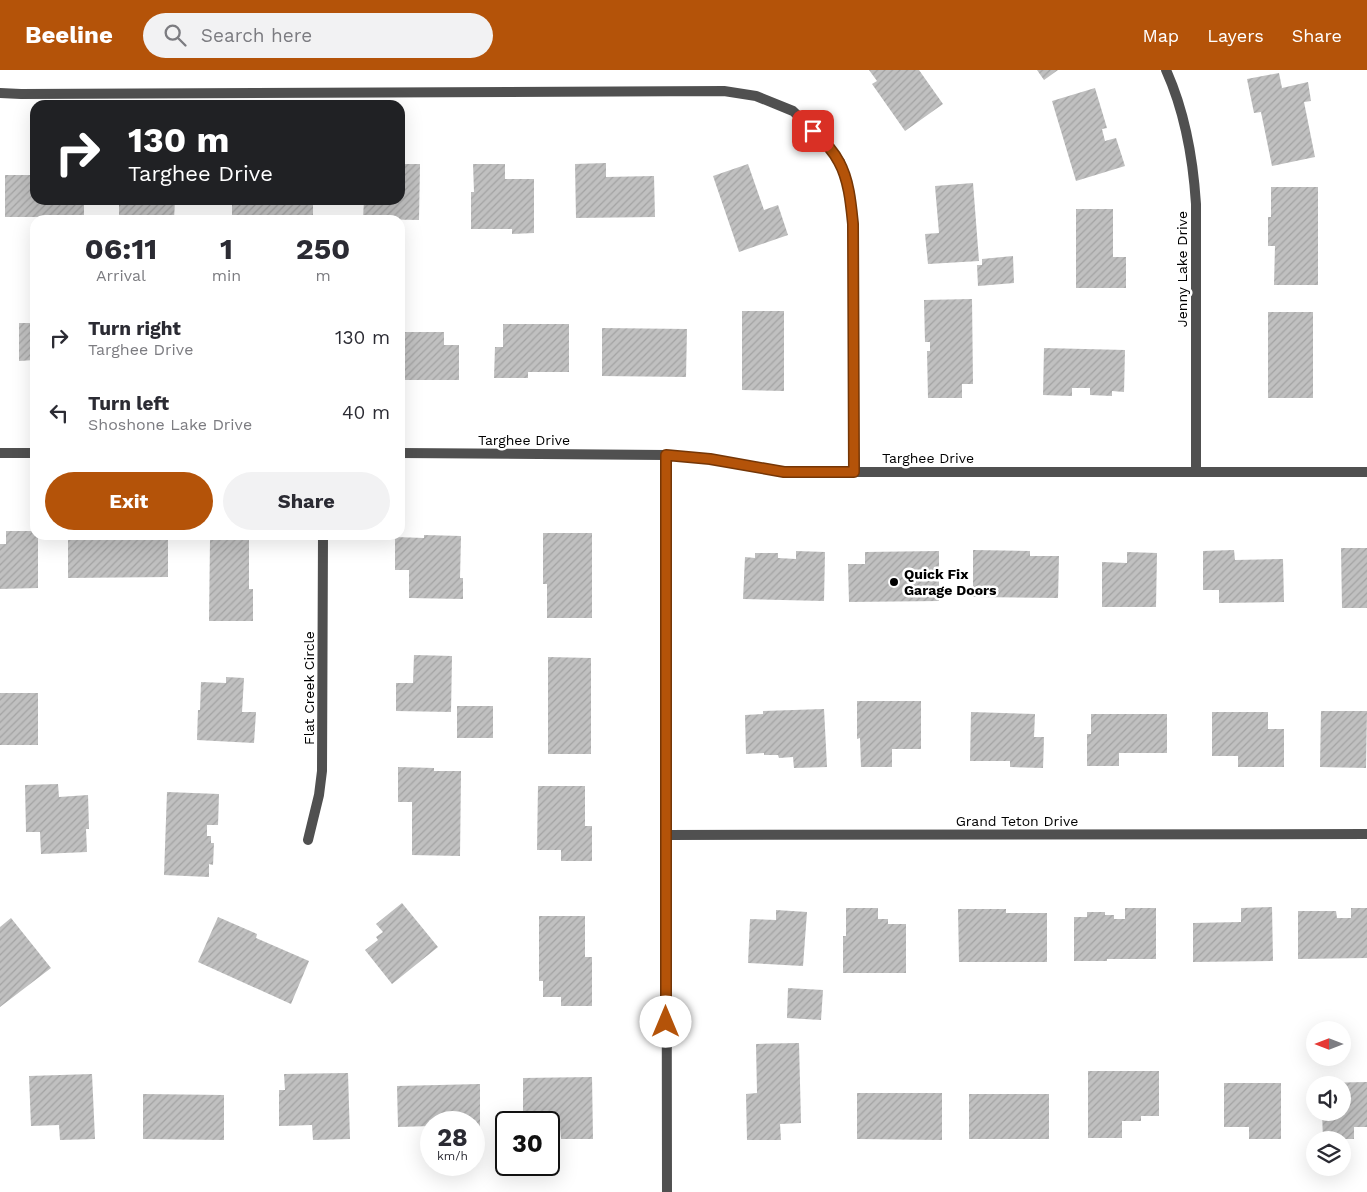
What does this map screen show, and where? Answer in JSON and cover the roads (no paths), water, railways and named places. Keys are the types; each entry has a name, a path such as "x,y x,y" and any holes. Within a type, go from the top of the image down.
{"street":[{"name":"Jenny Lake Drive","path":"1166,70 1182,115 1194,176 1196,204 1196,472"},
{"path":"0,93 724,92 756,96 793,111 824,141 840,162 849,190 853,224 854,472"},
{"path":"0,453 30,453"},
{"name":"Targhee Drive","path":"405,453 666,455 710,459 784,472 1367,472"},
{"path":"666,455 667,1192"},
{"name":"Flat Creek Circle","path":"308,840 319,795 322,771 323,540"},
{"name":"Grand Teton Drive","path":"666,835 1367,834"}],"place":[{"name":"Quick Fix Garage Doors","path":"894,582"}]}
